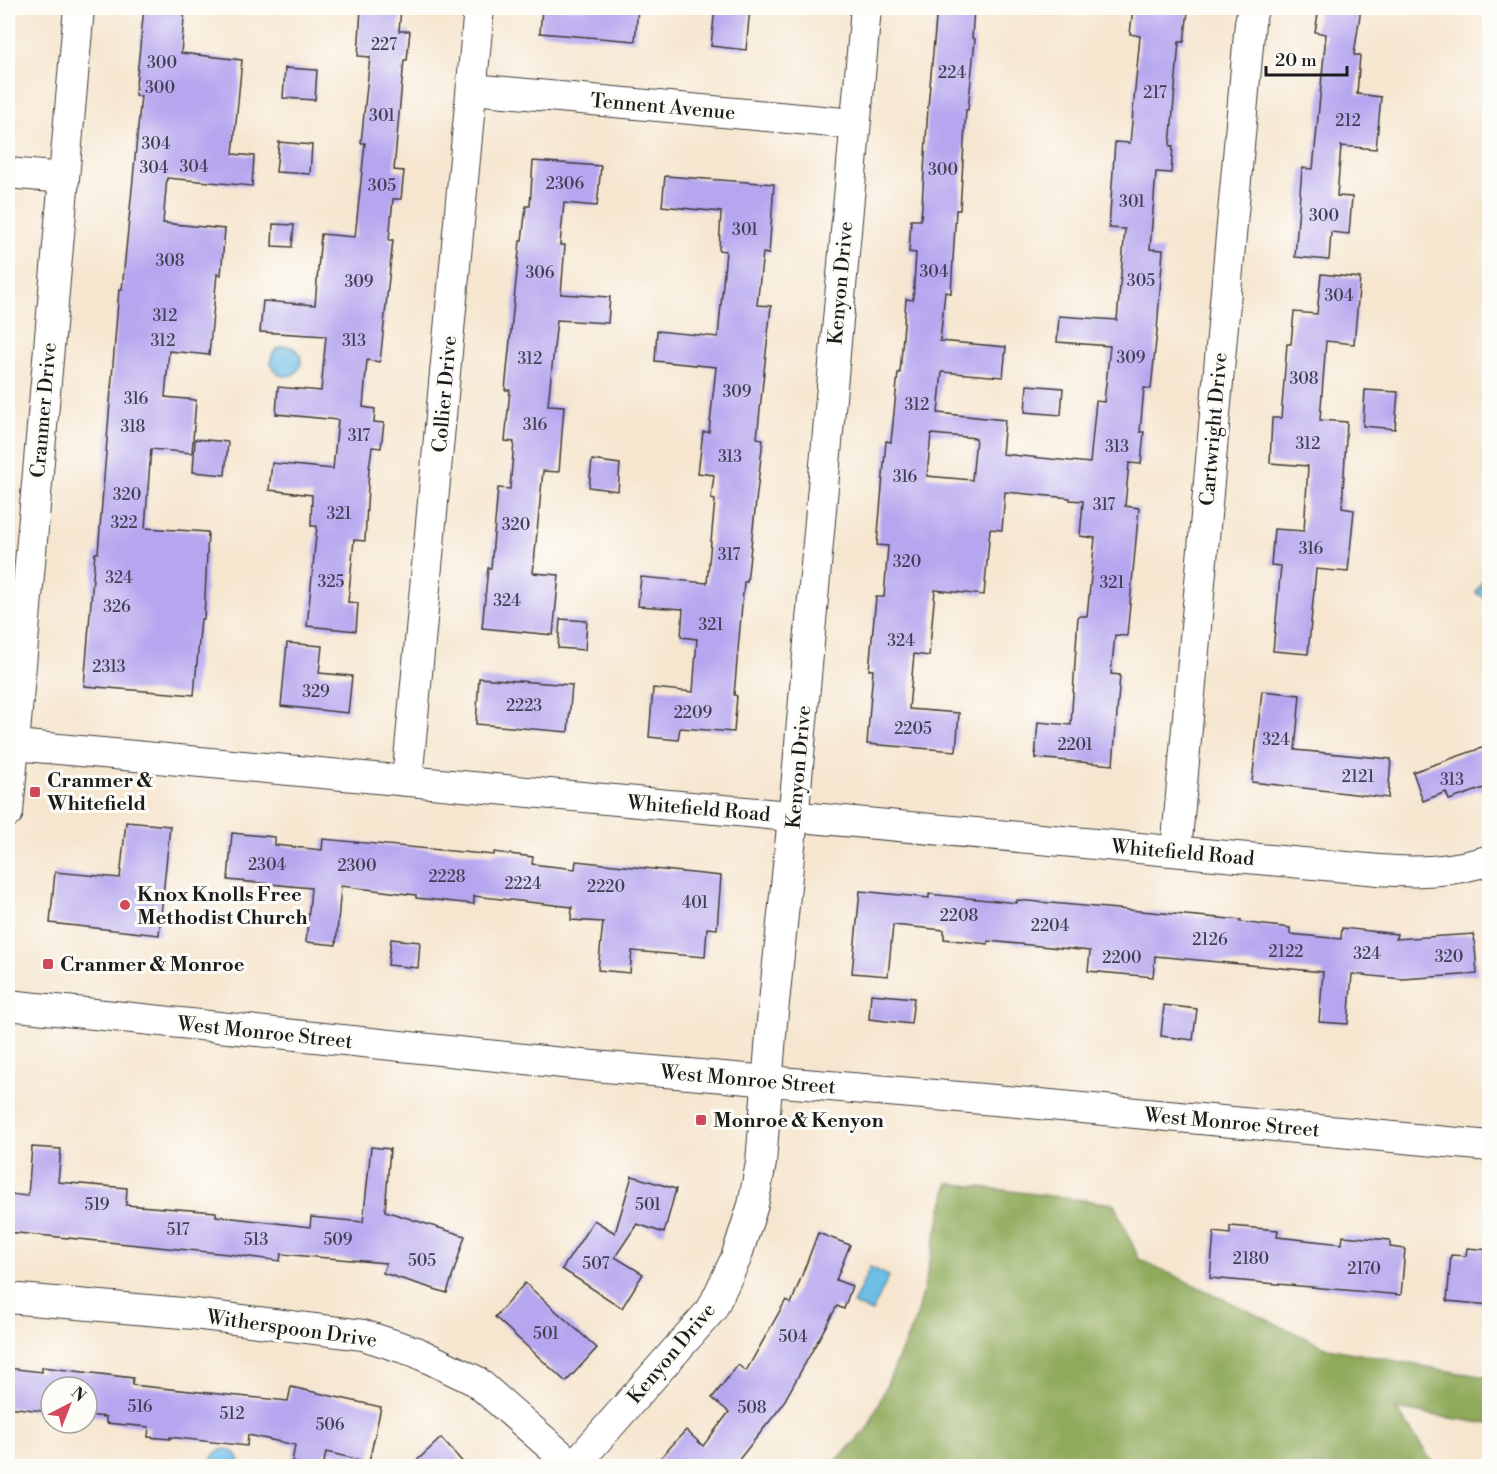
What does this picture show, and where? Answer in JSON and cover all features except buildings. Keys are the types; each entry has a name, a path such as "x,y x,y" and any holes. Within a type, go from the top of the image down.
{"street":[{"name":"Cranmer Drive","path":"8,812 79,8"},
{"name":"Collier Drive","path":"407,781 479,8"},
{"name":"Kenyon Drive","path":"573,1467 712,1309 736,1258 753,1205 761,1163 866,8"},
{"name":"Cartwright Drive","path":"1176,851 1253,8"},
{"name":"Tennent Avenue","path":"472,89 854,124"},
{"path":"8,173 64,178"},
{"name":"Whitefield Road","path":"15,745 1421,873 1464,868 1490,861"},
{"name":"West Monroe Street","path":"8,1005 582,1065 1490,1146"},
{"name":"Witherspoon Drive","path":"8,1298 194,1314 363,1335 416,1352 476,1381 573,1467"}],"green space":[{"path":"948,1183 1114,1204 1139,1259 1327,1348 1489,1377 1489,1424 1396,1409 1435,1466 831,1466 868,1428 918,1313"}],"water":[{"path":"286,346 296,351 301,361 296,371 286,376 276,371 271,361 276,351"},
{"path":"1486,573 1489,574 1489,600 1476,593"},
{"path":"870,1267 889,1276 872,1312 853,1304"},
{"path":"224,1449 236,1454 240,1466 211,1466 214,1455"}],"place":[{"name":"Cranmer & Whitefield","path":"35,792"},
{"name":"Knox Knolls Free Methodist Church","path":"125,905"},
{"name":"Cranmer & Monroe","path":"48,964"},
{"name":"Monroe & Kenyon","path":"701,1120"}]}
